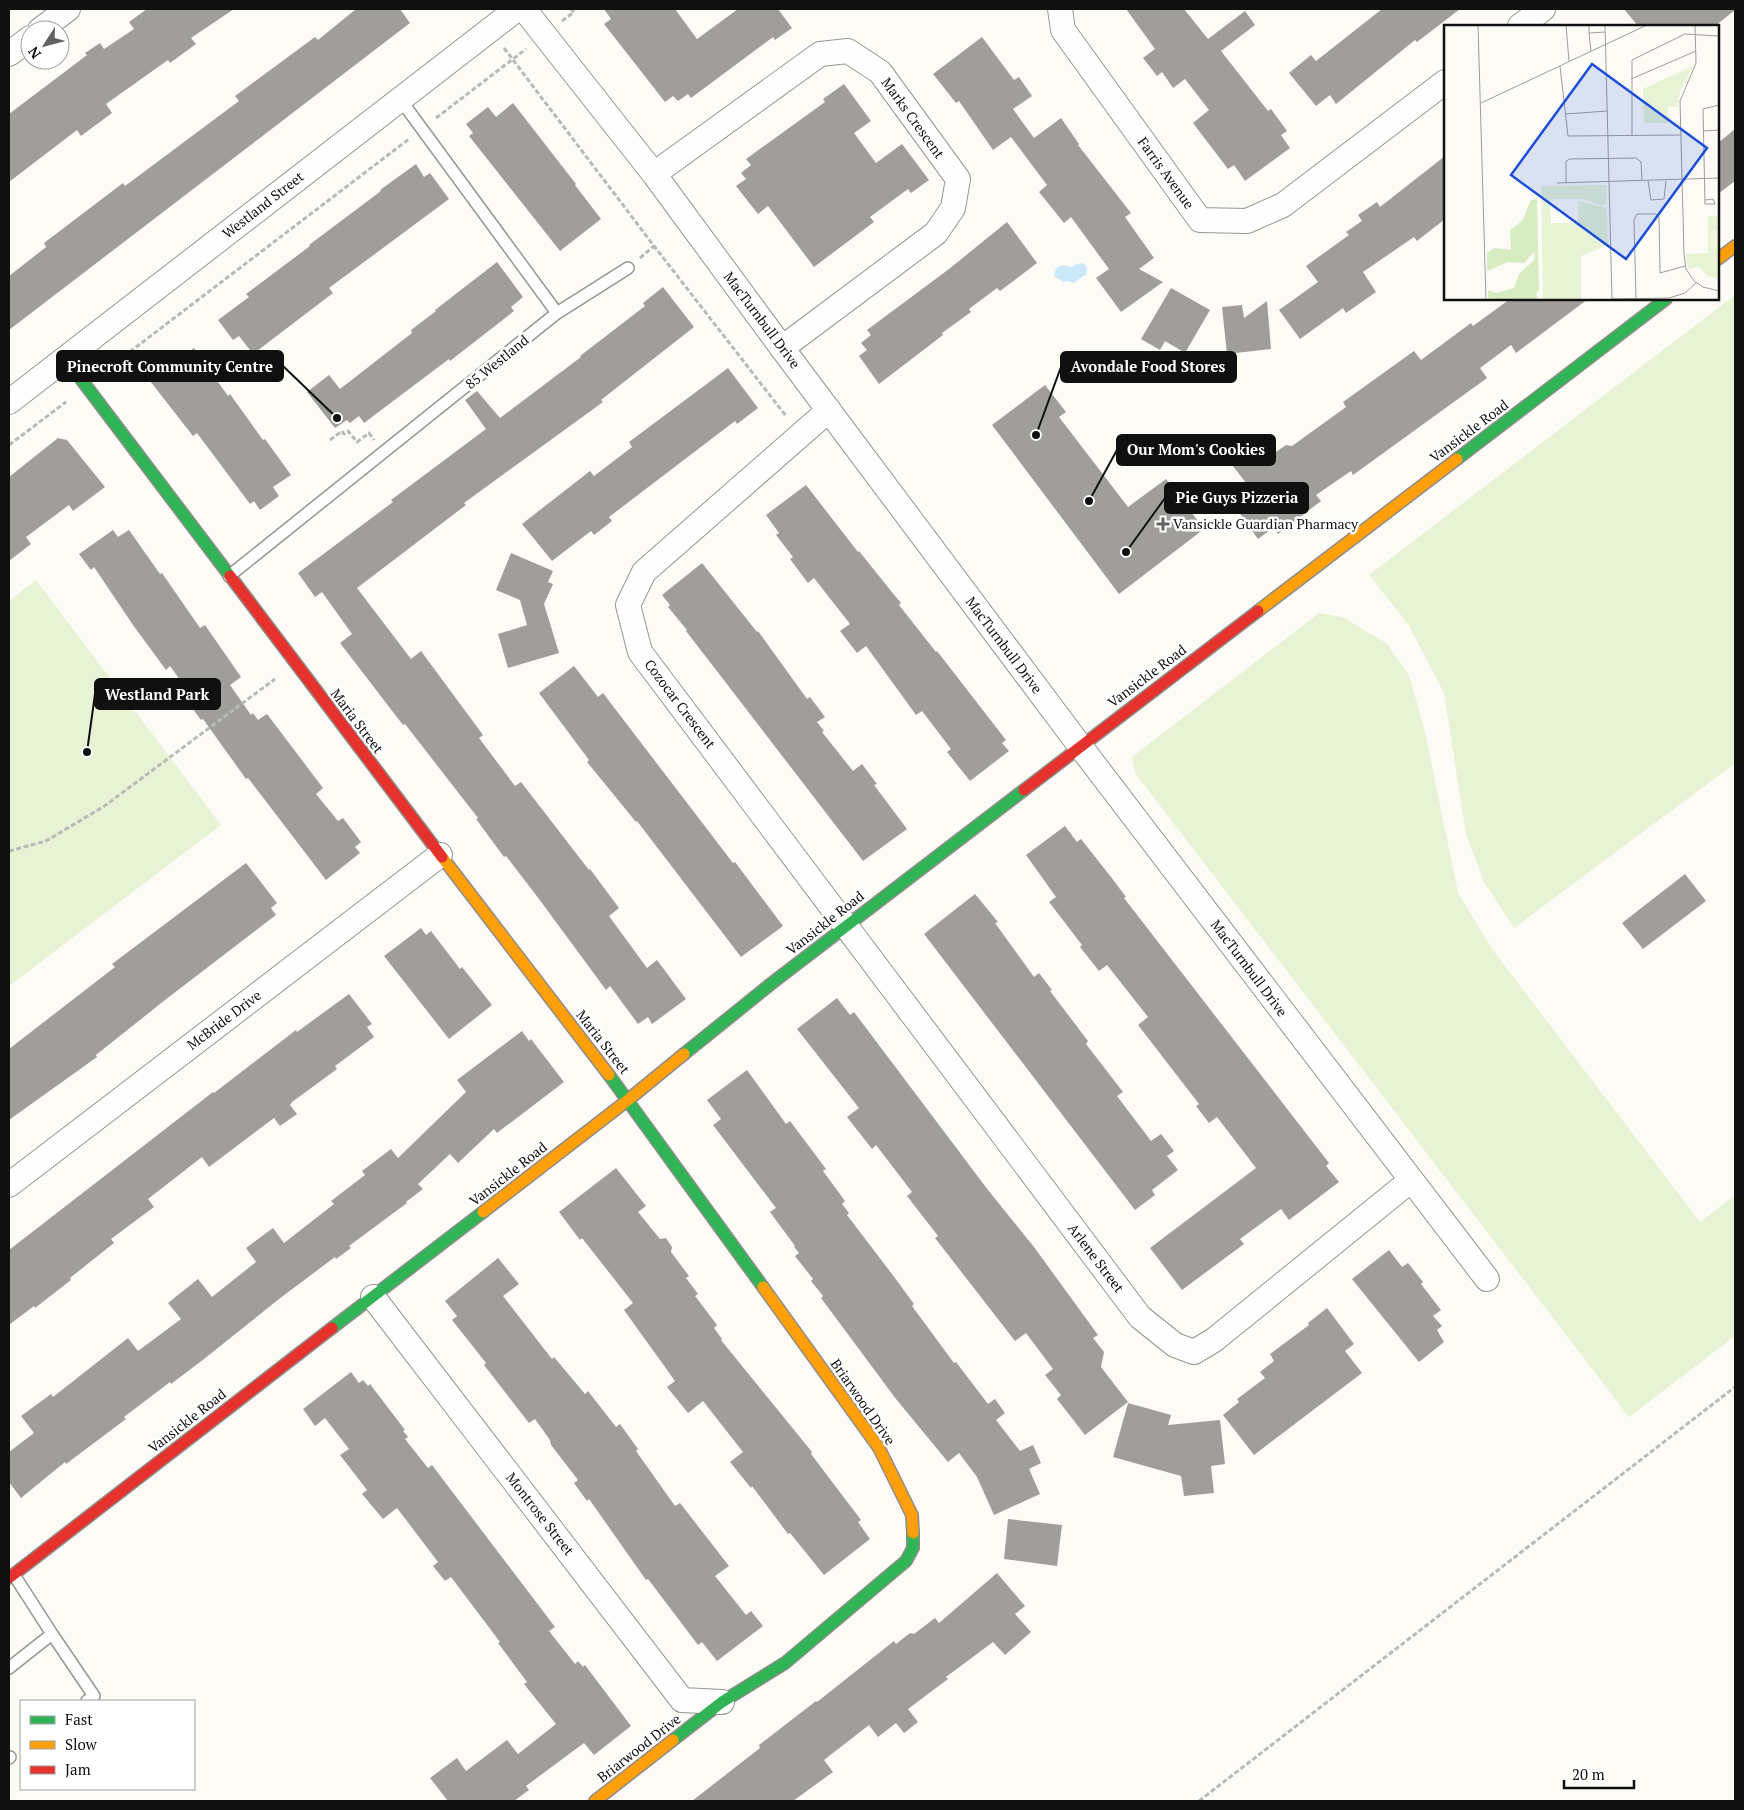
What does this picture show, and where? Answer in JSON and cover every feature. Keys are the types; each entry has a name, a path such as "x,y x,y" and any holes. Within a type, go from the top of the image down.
{"street":[{"path":"53,20 68,9"},
{"name":"Westland Street","path":"9,402 517,9"},
{"name":"MacTurnbull Drive","path":"524,9 654,174 1080,746 1487,1280"},
{"name":"Farris Avenue","path":"1060,9 1063,30 1200,220 1247,221 1283,205 1444,83"},
{"path":"1521,25 1543,9"},
{"path":"9,54 20,46"},
{"name":"Marks Crescent","path":"654,174 820,54 848,51 880,72 958,179 953,208 936,233 782,348"},
{"path":"1719,258 1735,246"},
{"name":"Vansickle Road","path":"11,1576 628,1100 847,925 1665,300"},
{"name":"Maria Street","path":"65,358 440,855 628,1100"},
{"name":"Cozocar Crescent","path":"829,410 644,572 628,605 640,652 847,925"},
{"name":"McBride Drive","path":"9,1185 440,855"},
{"name":"Arlene Street","path":"847,925 1140,1317 1174,1345 1194,1352 1214,1340 1410,1180"},
{"name":"Briarwood Drive","path":"595,1801 722,1702 785,1662 906,1561 913,1548 912,1514 879,1448 628,1100"},
{"name":"Montrose Street","path":"373,1297 682,1700 722,1702"}],"lane":[{"path":"400,99 557,313"},
{"name":"85 Westland","path":"229,576 557,313 628,268"},
{"path":"11,1576 52,1634 93,1699"},
{"path":"9,1668 52,1634"}],"path":[{"path":"9,445 64,403 85,384 110,367 513,60 574,12 571,9"},
{"path":"490,30 654,246 801,434"},
{"path":"9,851 46,840 103,808 296,664"},
{"path":"1199,1801 1735,1388"}],"green space":[{"path":"1735,295 1735,765 1514,928 1484,882 1466,834 1444,693 1408,624 1369,575"},
{"path":"36,580 221,825 9,986 9,601"},
{"path":"1319,613 1342,617 1386,643 1409,675 1425,732 1458,893 1492,949 1700,1222 1735,1195 1735,1336 1629,1417 1135,773 1132,757"}],"water":[{"path":"1083,263 1087,268 1086,275 1074,283 1063,282 1054,276 1056,268 1062,265 1072,267"}],"building":[{"path":"147,9 234,9 191,38 196,44 170,63 168,60 106,104 112,113 81,136 77,130 9,182 9,114 67,70 70,70 70,68 87,55 85,53 100,43 104,49 134,29 129,22"},
{"path":"356,9 400,9 410,23 9,330 9,276 46,247 44,243 123,183 125,186 239,101 235,96 315,37 318,40"},
{"path":"604,9 675,9 697,39 738,9 778,9 792,28 775,40 773,37 691,98 688,94 678,101 673,96 665,102 604,24 611,19"},
{"path":"1126,9 1184,9 1208,39 1245,11 1255,25 1221,51 1268,111 1271,109 1287,131 1281,135 1290,148 1245,181 1234,165 1228,169 1193,123 1209,110 1185,79 1173,88 1162,72 1157,76 1143,58 1155,49"},
{"path":"1382,9 1460,9 1417,42 1415,40 1336,104 1330,95 1316,106 1289,73 1311,55 1316,61"},
{"path":"1624,9 1735,9 1716,25 1637,25"},
{"path":"982,37 1014,80 1019,77 1032,96 1013,109 1034,138 1061,118 1078,145 1131,213 1125,217 1154,258 1139,269 1163,282 1121,312 1096,278 1109,269 1071,217 1064,223 1039,192 1047,185 1011,137 993,150 959,101 956,103 933,74"},
{"path":"844,84 871,121 854,133 876,163 902,144 929,180 911,193 908,189 870,217 874,222 814,267 768,206 758,214 736,186 746,179 741,173 751,165 746,159 825,102 823,99"},
{"path":"513,103 601,219 560,251 469,136 473,133 466,124 488,107 496,117"},
{"path":"1735,129 1735,181 1719,193 1719,142"},
{"path":"1444,157 1444,220 1417,241 1414,237 1363,272 1376,292 1346,313 1343,308 1300,339 1279,310 1318,282 1306,266 1349,235 1346,232 1362,221 1358,215 1377,202 1380,207"},
{"path":"416,164 424,177 430,173 449,199 329,288 333,293 253,354 239,336 233,340 218,320 249,297 246,294"},
{"path":"1007,222 1037,263 1000,291 997,288 969,309 971,312 879,384 859,356 867,350 861,343 871,335 867,330 949,269"},
{"path":"497,262 523,297 511,307 514,311 450,361 449,359 364,423 359,416 350,423 347,420 335,428 307,392 329,375 340,389 412,333 411,330"},
{"path":"663,287 694,327 601,400 603,402 464,503 466,505 357,588 411,659 421,651 483,735 479,738 515,786 521,782 590,869 619,908 609,916 647,968 657,960 686,999 652,1024 648,1017 638,1024 610,986 606,990 539,899 506,856 504,857 476,819 478,818 340,643 352,634 322,592 315,597 298,573 486,429 465,400 477,391 500,418 645,306 643,303"},
{"path":"1171,288 1210,310 1185,353 1165,341 1160,350 1141,339"},
{"path":"1509,300 1587,300 1516,353 1511,345 1480,368 1487,378 1353,475 1351,471 1316,495 1321,501 1278,534 1274,527 1258,539 1236,508 1247,500 1245,498 1253,492 1222,452 1238,440 1257,465 1286,445 1292,446 1346,407 1343,402 1414,351 1421,360 1471,323 1473,326"},
{"path":"1267,301 1271,349 1227,354 1222,307 1242,305 1244,318"},
{"path":"194,348 228,396 230,394 291,475 273,487 279,496 260,510 254,501 250,504 197,433 193,436 150,381 153,379 146,370 168,354 174,362"},
{"path":"728,368 758,408 737,424 735,421 609,517 612,521 594,535 591,531 552,561 522,524 590,471 594,476 632,447 629,442"},
{"path":"1045,385 1066,412 1059,417 1128,507 1166,479 1204,529 1119,594 992,425"},
{"path":"58,438 67,440 105,487 73,511 69,505 26,537 31,544 9,561 9,477"},
{"path":"806,485 858,552 901,603 899,605 1006,740 1002,743 1009,751 970,781 947,752 951,749 922,711 916,715 866,646 857,653 840,631 850,624 814,578 808,583 790,559 793,557 776,535 779,533 766,515"},
{"path":"113,530 118,537 129,530 200,628 205,625 241,677 230,685 251,715 253,713 258,720 267,714 323,788 316,794 338,821 343,818 361,842 355,847 360,853 326,880 248,778 246,779 203,719 201,720 188,702 193,698 170,666 166,670 94,567 91,570 79,554"},
{"path":"511,553 553,571 548,582 553,584 544,604 559,653 508,668 498,634 527,625 520,600 496,590"},
{"path":"702,563 758,631 807,699 810,697 825,717 817,722 824,731 822,732 853,771 862,764 877,784 874,785 907,829 863,861 668,607 670,605 662,595"},
{"path":"574,666 598,697 603,693 783,926 741,957 637,821 587,762 589,760 539,693"},
{"path":"1065,826 1077,842 1081,839 1111,877 1126,897 1124,898 1329,1163 1326,1166 1339,1182 1289,1220 1281,1209 1240,1239 1244,1244 1182,1290 1150,1248 1256,1168 1217,1117 1209,1123 1196,1106 1199,1104 1138,1025 1148,1017 1107,965 1099,971 1049,902 1056,897 1026,855"},
{"path":"246,863 277,903 271,908 276,915 165,1000 96,1055 97,1057 9,1120 9,1049 115,967 112,964"},
{"path":"1685,874 1706,901 1643,949 1622,923"},
{"path":"975,894 998,922 995,923 1034,977 1039,973 1052,990 1050,991 1088,1041 1086,1044 1123,1092 1117,1096 1151,1141 1161,1134 1174,1151 1167,1156 1178,1170 1152,1190 1155,1195 1135,1210 924,934"},
{"path":"421,928 426,935 431,931 460,969 462,967 492,1005 449,1039 384,956"},
{"path":"349,994 372,1024 367,1027 374,1037 335,1066 337,1069 292,1102 290,1105 297,1114 280,1126 274,1118 209,1167 202,1157 148,1199 154,1207 111,1239 114,1243 70,1278 71,1280 35,1308 34,1306 9,1325 9,1250 213,1092 296,1030 297,1032"},
{"path":"837,998 850,1015 854,1012 988,1190 1034,1247 1098,1335 1093,1338 1104,1352 1101,1367 1128,1402 1085,1435 1057,1399 1061,1395 1045,1375 1053,1369 1026,1333 1015,1341 935,1238 938,1236 907,1196 912,1192 876,1145 872,1149 847,1117 859,1108 797,1029"},
{"path":"522,1031 529,1041 531,1039 564,1082 497,1133 494,1129 458,1163 450,1154 418,1184 423,1189 349,1246 351,1248 336,1259 335,1257 279,1299 204,1359 171,1384 170,1382 124,1417 126,1419 66,1464 65,1462 21,1498 9,1482 9,1452 34,1433 21,1416 51,1394 53,1397 128,1338 138,1351 181,1319 168,1303 198,1279 212,1297 256,1262 246,1248 273,1228 284,1243 334,1204 331,1201 365,1175 362,1171 391,1149 398,1158 466,1092 457,1080"},
{"path":"747,1070 786,1124 790,1121 826,1169 823,1171 845,1201 842,1204 849,1213 847,1215 914,1304 912,1306 954,1363 956,1362 988,1404 995,1399 1005,1413 996,1420 1020,1451 1033,1445 1041,1463 1029,1469 1040,1494 994,1515 977,1477 959,1453 948,1462 896,1399 821,1298 823,1296 811,1281 813,1279 795,1256 799,1253 795,1246 770,1212 776,1208 713,1125 721,1119 707,1100"},
{"path":"616,1168 646,1206 638,1212 660,1239 666,1238 672,1247 671,1252 689,1276 686,1278 698,1294 695,1296 717,1325 714,1328 721,1340 812,1452 811,1454 861,1520 858,1522 870,1539 824,1575 790,1533 788,1534 752,1486 751,1488 730,1462 743,1452 703,1401 688,1413 667,1387 675,1381 624,1310 633,1303 559,1212"},
{"path":"1389,1250 1402,1267 1408,1263 1441,1310 1433,1316 1442,1326 1437,1330 1444,1342 1419,1362 1352,1279"},
{"path":"498,1258 519,1284 503,1296 552,1359 554,1357 585,1394 588,1391 616,1427 620,1424 638,1449 636,1451 675,1506 680,1503 729,1566 715,1576 746,1615 751,1611 763,1626 717,1661 702,1642 698,1645 648,1579 646,1580 589,1499 587,1501 574,1483 578,1480 551,1445 550,1440 535,1419 529,1423 452,1320 457,1316 445,1301"},
{"path":"1327,1308 1354,1344 1345,1351 1362,1373 1254,1455 1223,1415 1239,1402 1237,1399 1265,1378 1260,1372 1274,1361 1270,1354 1309,1325 1308,1323"},
{"path":"351,1372 359,1383 363,1380 368,1386 370,1384 405,1430 403,1431 408,1437 405,1439 428,1468 432,1465 555,1627 549,1631 575,1664 578,1661 583,1667 585,1665 631,1726 594,1755 584,1743 526,1786 529,1790 514,1801 448,1801 430,1778 457,1758 466,1771 507,1740 518,1754 556,1724 524,1684 527,1682 498,1643 500,1642 451,1577 445,1581 433,1566 438,1562 397,1508 383,1519 362,1494 367,1490 340,1455 349,1449 325,1418 315,1426 303,1409"},
{"path":"1128,1403 1171,1415 1168,1425 1220,1420 1225,1464 1211,1466 1214,1493 1184,1496 1181,1476 1113,1457"},
{"path":"1008,1519 1062,1525 1057,1566 1004,1559"},
{"path":"997,1573 1025,1606 1015,1614 1031,1632 1005,1655 993,1642 946,1677 948,1679 908,1709 918,1722 904,1733 896,1723 878,1737 869,1725 824,1760 833,1772 793,1801 692,1801 760,1748 759,1745 894,1641 896,1644 910,1633 914,1634 935,1618 939,1623"}],"traffic: fast":[{"path":"1457,459 1665,300"},
{"path":"65,358 230,576"},
{"path":"684,1054 772,983 1024,790"},
{"path":"609,1075 763,1287"},
{"path":"332,1328 483,1212"},
{"path":"673,1740 722,1702 785,1663 906,1561 913,1548 913,1533"}],"traffic: slow":[{"path":"1719,258 1735,246"},
{"path":"1258,611 1457,459"},
{"path":"442,857 609,1075"},
{"path":"483,1212 628,1100 684,1054"},
{"path":"763,1287 879,1448 912,1515 913,1533"},
{"path":"595,1801 673,1740"}],"traffic: jam":[{"path":"230,576 442,857"},
{"path":"1024,790 1258,611"},
{"path":"9,1578 332,1328"}],"place":[{"name":"Pinecroft Community Centre","path":"337,418"},
{"name":"Avondale Food Stores","path":"1036,435"},
{"name":"Our Mom's Cookies","path":"1089,501"},
{"name":"Vansickle Guardian Pharmacy","path":"1163,524"},
{"name":"Pie Guys Pizzeria","path":"1126,552"},
{"name":"Westland Park","path":"87,752"}]}
